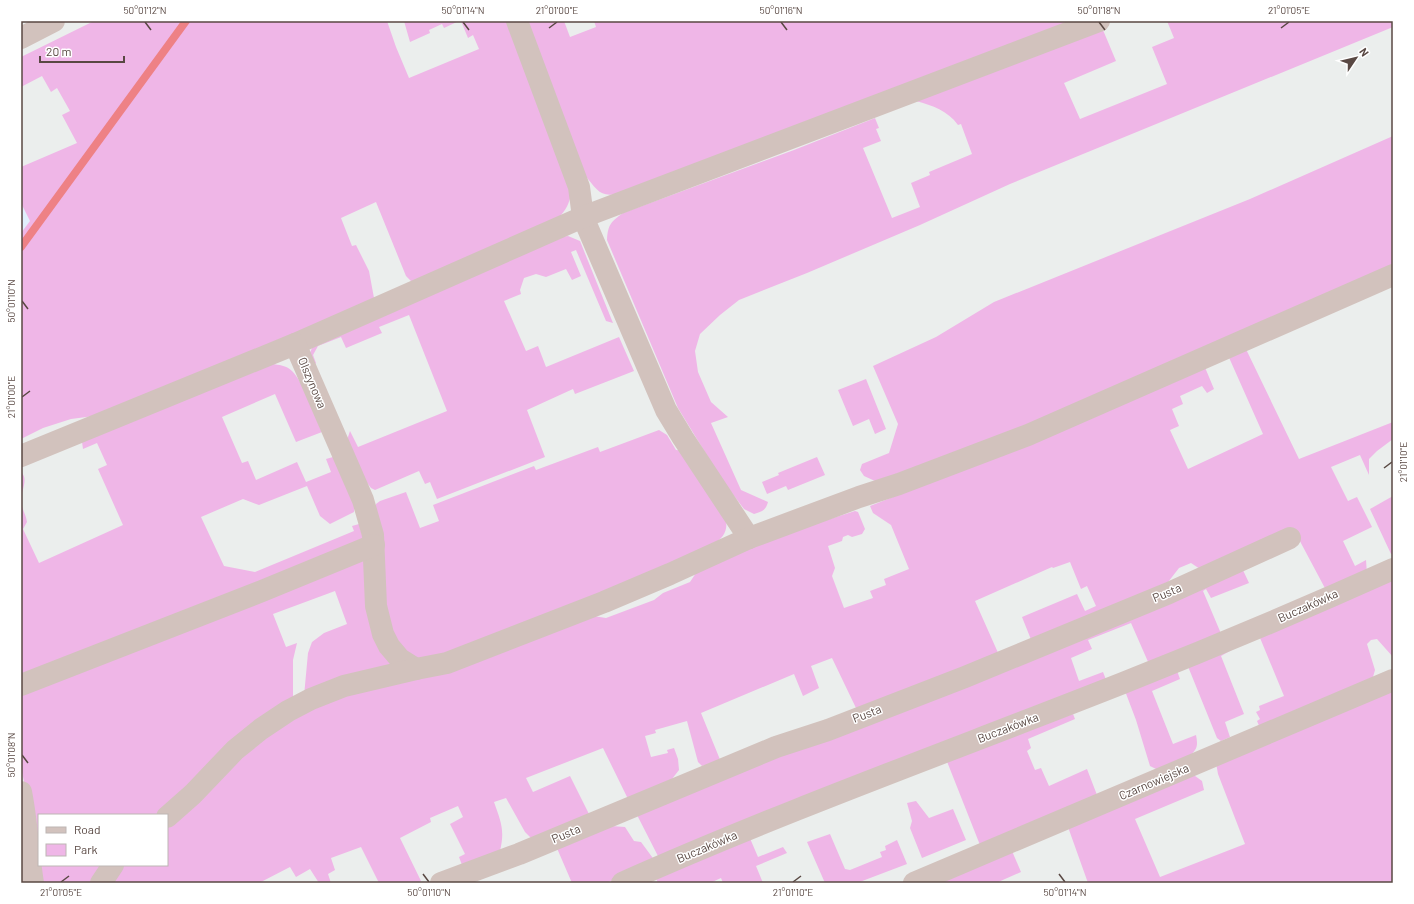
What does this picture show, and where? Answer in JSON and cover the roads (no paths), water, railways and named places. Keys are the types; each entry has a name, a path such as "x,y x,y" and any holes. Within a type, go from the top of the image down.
{"street":[{"path":"21,38 54,21"},
{"path":"517,21 579,187 583,217 666,410 749,538"},
{"path":"295,344 583,217 1099,21"},
{"path":"168,816 193,794 235,750 288,710 311,699 344,686 416,669 447,664 604,602 749,538 859,497 899,484 1028,435 1393,275"},
{"name":"Olszynowa","path":"21,456 295,344 363,500 373,535 376,606 383,634 389,646 400,659 416,669"},
{"name":"Pusta","path":"441,883 519,854 776,747 828,730 965,677 1169,593 1290,538"},
{"path":"21,685 374,545"},
{"name":"Buczakówka","path":"622,883 834,794 1186,658 1393,569"},
{"name":"Czarnowiejska","path":"914,883 1393,680"},
{"path":"21,792 25,810 33,883"},
{"path":"100,883 112,866"}],"waterway":[{"path":"21,247 186,21"}]}
